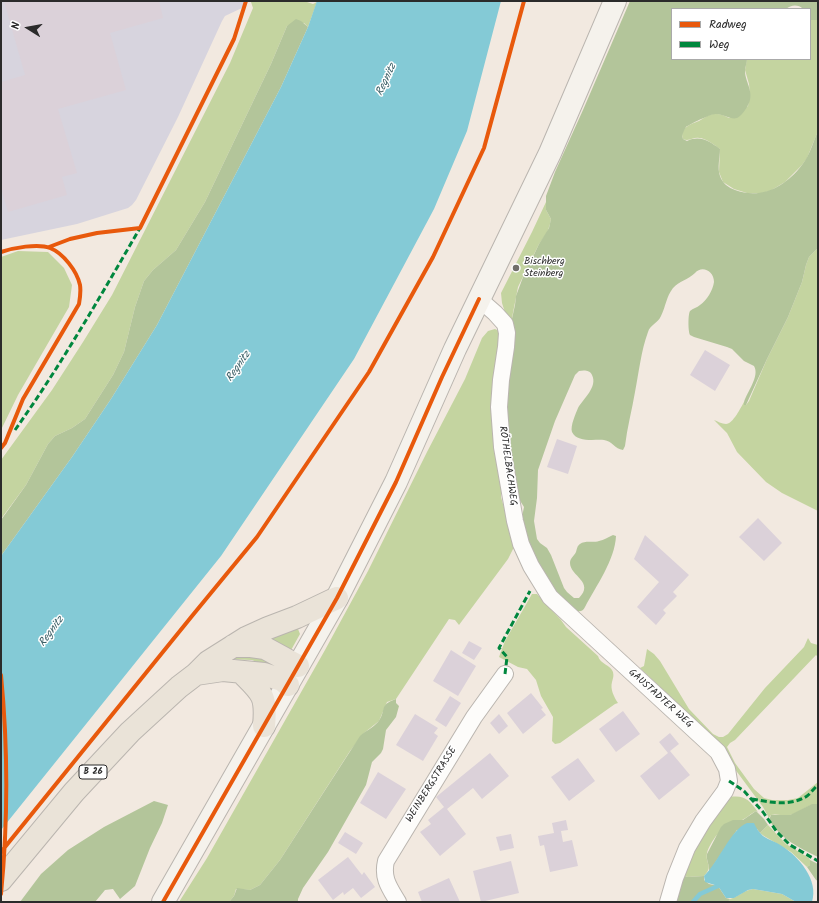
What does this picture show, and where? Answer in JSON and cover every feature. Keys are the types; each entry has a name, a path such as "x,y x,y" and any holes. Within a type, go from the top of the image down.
{"main road":[{"name":"B 26","path":"1,880 74,792 120,743 168,697 208,662 231,646 246,638 297,617 336,598"},
{"path":"231,646 266,648 298,666"},
{"path":"196,674 223,670 264,674 282,680 288,684"},
{"path":"240,672 257,688 263,696 266,709 264,726"}],"street":[{"path":"163,902 336,598 396,482 442,377 553,146 615,1"},
{"name":"RÖTHELBACHWEG","path":"479,299 505,324 507,333 501,380 500,415 503,454 515,521 521,544 531,566 550,598 579,624"},
{"name":"GAUSTADTER WEG","path":"579,624 718,752 727,769 729,781 725,791 703,821 687,848 675,878 668,902"},
{"name":"WEINBERGSTRASSE","path":"398,902 389,887 383,872 386,860 474,717 505,674"}],"shaded area":[{"path":"1,1 248,1 244,7 225,16 222,21 178,117 136,200 132,205 128,208 77,224 1,240"}],"green space":[{"path":"248,1 304,1 313,4 317,2 308,27 304,23 287,26 271,64 205,202 176,250 153,270 144,281 135,307 124,352 113,375 85,419 72,428 55,436 48,444 26,485 1,519 1,460 52,390 112,295 230,63 253,8 251,2"},
{"path":"630,1 818,1 818,20 811,20 811,8 802,8 797,6 788,8 671,8 671,60 747,60 745,75 750,97 747,107 743,113 736,118 716,114 710,115 686,127 682,136 683,139 687,141 692,139 704,140 720,149 719,173 721,179 728,187 745,193 755,193 764,192 781,185 796,173 805,161 818,131 818,248 809,257 802,282 788,317 746,405 744,405 744,402 754,379 754,366 744,361 732,349 694,337 689,333 689,313 707,298 714,282 710,272 704,269 701,269 673,288 660,318 649,330 642,354 623,450 604,440 586,440 578,438 572,432 572,423 578,408 589,393 593,384 592,375 590,372 583,370 579,371 575,375 555,421 538,470 534,521 537,539 547,548 564,588 574,598 579,598 584,588 583,583 571,568 570,563 578,546 584,542 597,542 613,535 616,536 615,545 604,573 582,611 576,611 552,588 538,568 521,522 524,507 519,499 509,492 502,364 516,296 526,269 549,228 551,219 546,210 546,196 555,172"},
{"path":"296,19 308,27 281,87 157,325 111,399 72,457 1,556 1,520 26,485 48,444 55,436 72,428 85,419 113,375 124,352 135,307 144,281 153,270 176,250 205,202 271,64 287,26"},
{"path":"811,20 818,20 818,131 807,158 802,165 785,182 770,191 762,193 747,193 734,189 723,182 719,172 720,149 702,138 687,140 683,139 682,135 686,127 710,115 718,114 729,118 748,106 750,94 745,70 747,60 811,60"},
{"path":"546,202 546,210 551,219 550,224 547,233 539,244 518,287 510,328 502,303 501,293"},
{"path":"818,248 818,511 782,493 766,482 737,452 727,433 714,420 723,424 729,423 744,402 744,405 746,405 749,401 767,359 788,317 802,282 809,257"},
{"path":"18,251 48,252 64,268 72,285 69,307 18,395 1,430 1,257"},
{"path":"495,329 499,331 501,337 501,497 515,545 508,559 459,625 455,620 449,619 396,699 387,702 379,721 364,733 350,751 280,860 260,885 250,890 236,889 234,896 229,902 179,902 207,858 368,571 465,379 482,338 488,331"},
{"path":"532,594 537,594 566,627 612,670 612,690 618,703 560,743 555,744 552,741 553,717 541,696 536,680 527,669 518,667 499,657 505,641"},
{"path":"298,629 300,634 290,652 267,638"},
{"path":"808,638 811,643 818,645 818,657 816,655 727,747 735,763 754,789 764,798 772,800 788,800 798,798 818,782 818,804 811,805 790,815 771,815 769,818 763,807 723,753 680,706 640,668 644,666 647,649 660,661 689,709 713,734 723,737 728,734 765,688 804,647"},
{"path":"250,652 275,664 276,667 271,668 252,660 225,659"},
{"path":"396,699 396,703 399,706 396,717 386,730 383,749 372,762 366,785 328,852 303,888 298,902 229,902 234,896 237,888 250,890 260,885 280,860 360,736 378,722 385,706 390,701"},
{"path":"730,797 746,799 758,812 756,811 716,836 708,851 707,857 709,867 704,876 688,877 681,875 693,847"},
{"path":"154,801 168,805 162,823 135,886 120,899 113,889 105,890 95,902 20,902 41,874 68,850 104,827"},
{"path":"812,804 818,804 818,857 785,838 769,820 771,815 790,815"},
{"path":"756,811 768,825 760,833 757,829 737,830 709,872 707,854 721,827 733,820 743,820"},
{"path":"768,825 786,844 809,858 810,865 807,867 791,852 760,833"},
{"path":"810,860 818,864 818,881 807,867 810,865"},
{"path":"681,875 688,877 704,876 704,880 709,884 718,886 726,898 730,899 728,902 675,902"},
{"path":"753,889 782,894 796,902 728,902 730,899"}],"water":[{"name":"Regnitz","path":"317,1 501,1 467,131 434,209 354,359 221,556 1,830 1,556 72,457 111,399 157,325 281,87 308,27"},
{"path":"747,823 754,823 763,836 782,846 795,856 801,863 813,886 812,902 796,902 782,894 753,889 748,890 734,898 726,898 718,886 705,882 704,876 730,839 741,826"}],"building":[{"path":"4,1 159,1 163,18 110,33 126,90 58,109 77,173 62,177 67,195 8,212 1,188 1,82 25,75"},
{"path":"705,350 730,365 715,391 690,375"},
{"path":"557,439 577,446 568,474 547,467"},
{"path":"758,518 782,543 764,561 739,537"},
{"path":"645,535 689,575 673,592 677,596 663,610 666,613 656,625 637,607 659,582 634,559"},
{"path":"469,641 482,648 474,660 462,653"},
{"path":"451,650 476,666 458,696 433,681"},
{"path":"531,693 543,708 541,709 546,715 523,734 507,713"},
{"path":"450,696 461,703 446,727 435,720"},
{"path":"623,711 640,734 616,752 599,729"},
{"path":"415,714 438,728 434,733 438,736 423,761 396,745"},
{"path":"499,714 508,726 499,734 490,723"},
{"path":"670,733 679,744 670,751 690,775 659,800 640,776 668,753 659,742"},
{"path":"490,753 509,776 482,799 473,788 447,809 466,834 440,856 420,832 431,824 428,820 444,807 436,797"},
{"path":"578,758 595,781 569,801 551,777"},
{"path":"378,772 406,789 386,819 360,803"},
{"path":"566,820 568,830 561,831 563,842 572,840 578,866 550,872 544,845 540,846 538,836 554,833 552,823"},
{"path":"345,832 363,843 356,854 338,843"},
{"path":"511,834 514,848 500,851 496,837"},
{"path":"348,857 362,875 364,872 375,887 361,898 353,888 344,895 343,892 333,900 318,880"},
{"path":"511,861 519,893 481,902 473,871"},
{"path":"449,878 460,902 422,902 418,892"}],"waterway":[{"path":"693,902 700,894 718,886"}],"marked path":[{"path":"15,430 64,356 140,228"},
{"path":"505,674 507,657 499,648 530,591"},
{"path":"729,781 744,791 763,812 777,832 790,845 818,861"},
{"path":"752,799 780,803 794,802 807,796 818,785"}],"cycle path":[{"path":"49,247 70,239 97,233 140,228 234,39 246,1"},
{"path":"1,852 257,537 369,372 433,257 484,148 524,1"},
{"path":"1,252 32,246 45,247 55,250 73,268 80,285 79,304 23,399 5,443 1,448"},
{"path":"163,902 337,598 396,482 442,377 479,299"},
{"path":"1,675 6,757 5,840 1,894"}],"place":[{"name":"Bischberg Steinberg","path":"516,268"}]}
